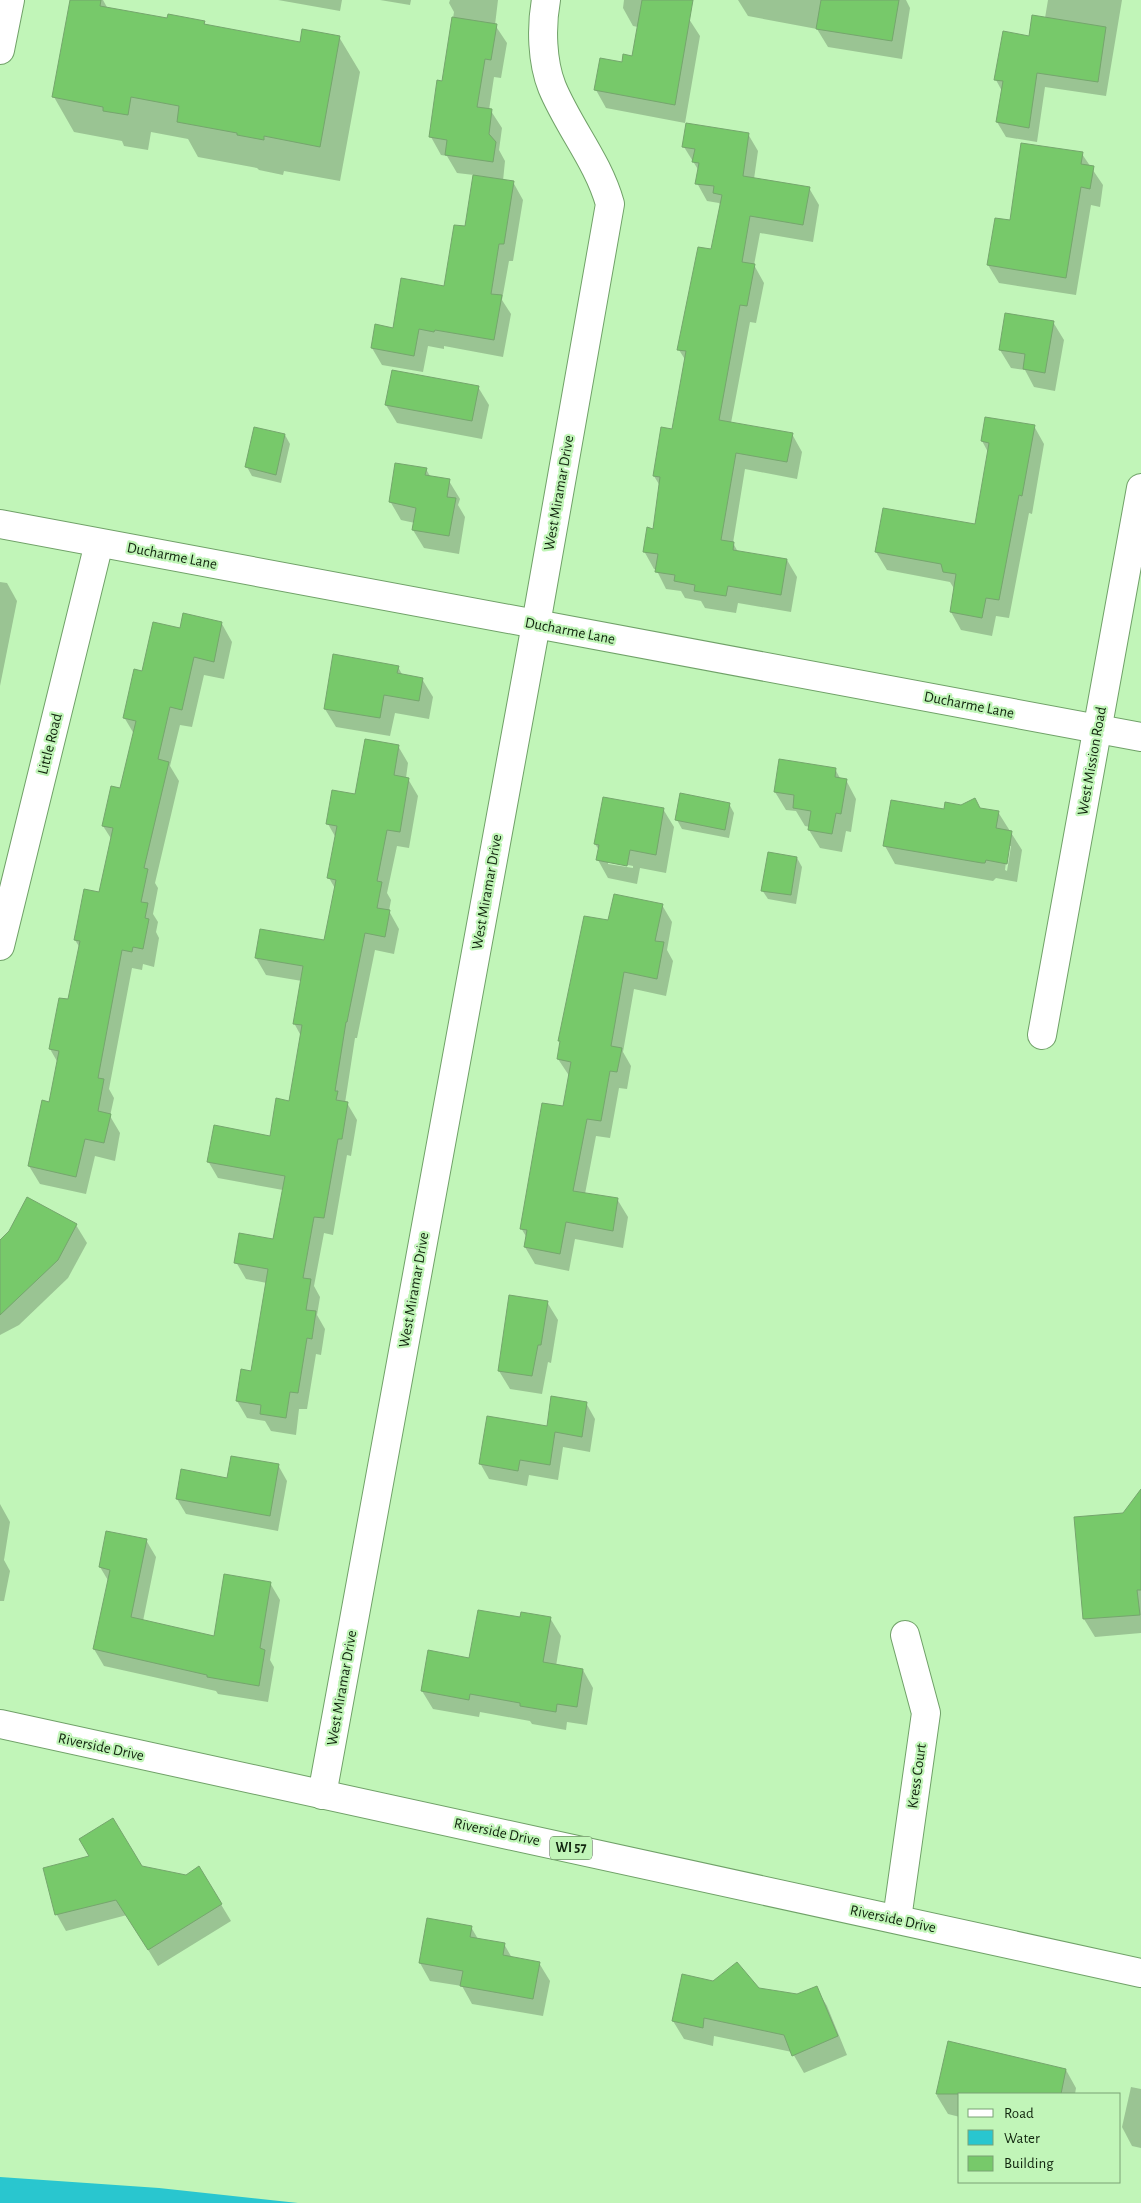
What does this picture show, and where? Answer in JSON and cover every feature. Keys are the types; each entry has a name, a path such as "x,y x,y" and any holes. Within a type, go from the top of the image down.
{"street":[{"path":"0,50 10,0"},
{"name":"West Miramar Drive","path":"322,1795 536,624 610,204 604,181 552,86 543,46 542,18 546,0"},
{"name":"West Mission Road","path":"1042,1035 1141,488"},
{"name":"Ducharme Lane","path":"0,524 1141,737"},
{"name":"Little Road","path":"0,946 99,543"},
{"name":"Kress Court","path":"897,1919 926,1713 905,1635"},
{"name":"Riverside Drive","path":"0,1724 1141,1973"}],"water":[{"path":"0,2177 159,2188 298,2203 0,2203"}],"building":[{"path":"70,0 101,0 100,6 167,18 168,14 205,21 204,24 300,42 302,29 340,36 320,147 264,136 264,140 177,122 179,106 131,97 128,115 103,111 103,107 52,97"},
{"path":"642,0 693,0 675,105 594,90 600,58 622,62 623,54 632,56"},
{"path":"821,0 899,0 892,41 816,29"},
{"path":"1032,15 1106,27 1098,82 1037,73 1029,128 996,122 1003,81 994,80 1003,31 1029,36"},
{"path":"452,17 497,24 491,60 485,59 477,107 492,109 489,134 496,142 493,162 445,155 447,140 429,137 437,80 442,81"},
{"path":"686,123 749,133 743,176 810,187 803,225 750,216 742,262 755,264 747,306 740,305 719,420 793,433 787,462 736,453 721,540 734,542 733,550 787,559 781,595 728,586 726,596 694,591 695,585 674,581 675,575 655,572 658,554 643,552 647,527 653,529 660,477 653,476 661,427 672,429 686,351 677,350 698,247 711,249 722,195 713,193 714,186 695,184 699,163 692,162 695,149 682,147"},
{"path":"1021,143 1083,152 1081,164 1094,166 1090,189 1081,187 1066,278 987,265 995,218 1010,220"},
{"path":"473,175 514,181 504,244 499,244 491,294 502,295 494,340 419,329 414,356 371,348 375,324 393,328 401,278 444,286 454,225 465,226"},
{"path":"1005,313 1054,321 1045,373 1023,369 1025,354 999,350"},
{"path":"392,370 479,386 472,421 385,405"},
{"path":"985,417 1035,425 1022,496 1019,495 999,600 986,598 982,618 950,612 956,574 943,572 941,564 875,552 883,508 975,524 989,443 981,441"},
{"path":"254,427 285,434 276,475 245,467"},
{"path":"395,463 427,468 425,475 450,479 447,497 456,498 449,536 412,530 416,508 389,502"},
{"path":"183,613 222,622 214,662 194,657 182,710 170,707 158,759 169,762 144,868 148,869 141,902 148,903 145,918 149,919 143,949 133,947 132,952 122,950 98,1078 104,1079 98,1111 111,1114 104,1143 85,1139 76,1177 28,1166 42,1100 49,1102 59,1051 49,1049 59,998 68,999 80,941 74,940 84,889 99,892 113,828 102,826 111,786 120,788 136,721 123,718 134,669 142,671 153,622 180,628"},
{"path":"333,654 399,666 397,673 423,678 419,701 384,695 380,718 324,709"},
{"path":"365,739 399,745 394,775 409,778 400,832 387,830 377,881 382,882 377,908 390,910 385,937 365,933 346,1022 335,1091 338,1091 336,1100 348,1102 342,1139 338,1139 324,1218 314,1217 303,1278 311,1279 306,1310 316,1311 312,1339 307,1338 298,1393 290,1392 286,1418 260,1414 261,1405 236,1401 241,1369 251,1371 268,1269 234,1263 239,1233 273,1239 285,1176 207,1162 214,1125 270,1136 276,1098 289,1101 302,1025 293,1024 303,966 255,958 260,929 324,940 336,880 327,878 337,826 326,824 332,790 355,794"},
{"path":"779,759 836,768 835,777 847,779 841,814 836,813 832,834 808,830 811,811 793,808 794,795 774,792"},
{"path":"680,793 730,803 725,830 675,820"},
{"path":"603,797 664,808 656,855 630,850 627,866 596,860 599,845 594,844"},
{"path":"975,798 980,808 999,811 996,828 1012,831 1007,864 986,860 985,863 982,863 883,846 891,800 944,809 945,802 961,805"},
{"path":"768,852 797,857 791,895 761,891"},
{"path":"614,894 663,904 655,941 664,942 657,979 624,972 611,1046 622,1048 617,1072 610,1071 601,1121 587,1119 573,1191 618,1198 613,1231 566,1222 560,1254 524,1247 527,1230 520,1229 542,1103 563,1106 571,1062 557,1059 560,1041 558,1041 584,916 608,920"},
{"path":"27,1197 77,1224 58,1260 0,1315 0,1240 9,1231"},
{"path":"509,1295 548,1301 541,1345 538,1345 532,1376 498,1371"},
{"path":"551,1396 587,1402 582,1437 555,1432 550,1465 520,1460 518,1471 479,1464 487,1416 547,1426"},
{"path":"231,1456 279,1464 270,1516 176,1499 181,1469 227,1478"},
{"path":"1141,1489 1141,1590 1137,1590 1140,1615 1083,1619 1074,1517 1123,1513"},
{"path":"106,1531 147,1539 131,1617 214,1636 224,1574 271,1582 260,1648 265,1650 259,1686 207,1677 207,1675 93,1649 110,1570 99,1567"},
{"path":"478,1610 520,1617 521,1612 551,1617 543,1662 583,1669 577,1707 557,1704 556,1712 520,1706 520,1703 470,1694 469,1700 421,1691 428,1650 469,1658"},
{"path":"113,1818 142,1866 186,1875 199,1866 222,1904 148,1950 116,1900 55,1915 43,1868 89,1856 79,1839"},
{"path":"427,1918 472,1926 470,1937 505,1943 503,1955 540,1962 533,1999 460,1986 463,1971 419,1963"},
{"path":"737,1962 759,1988 797,1994 817,1986 838,2036 792,2056 784,2035 704,2018 703,2028 672,2021 682,1974 713,1981"},
{"path":"948,2041 1066,2069 1061,2093 936,2094"}]}
